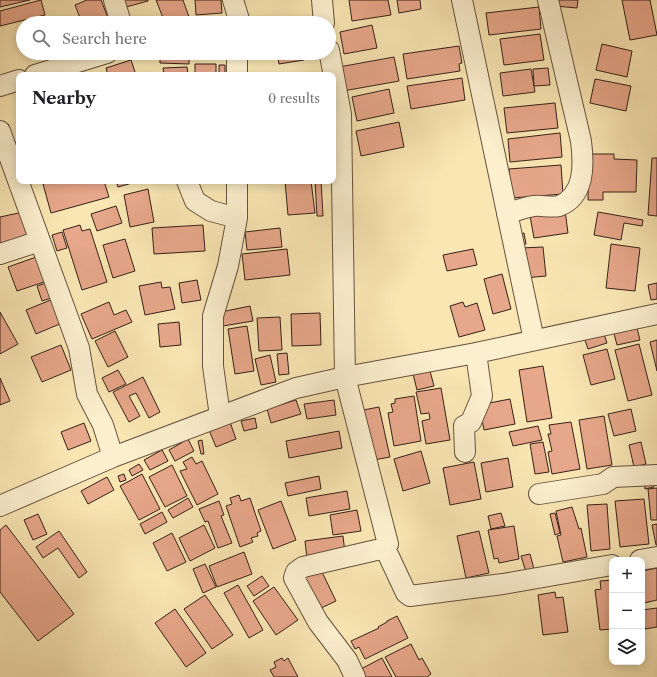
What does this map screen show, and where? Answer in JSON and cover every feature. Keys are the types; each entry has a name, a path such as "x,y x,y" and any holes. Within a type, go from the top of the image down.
{"street":[{"path":"114,0 119,16"},
{"path":"233,0 238,16"},
{"path":"322,0 323,16"},
{"path":"462,0 534,340"},
{"path":"507,214 533,206 557,206 569,201 577,193 582,176 584,158 581,141 548,0"},
{"path":"46,72 84,60"},
{"path":"233,60 236,72"},
{"path":"331,60 333,72"},
{"path":"0,86 16,81"},
{"path":"336,87 341,114 345,377 388,544 385,548 303,567 296,572 294,578 318,622 347,660 355,677"},
{"path":"0,130 4,154 16,183"},
{"path":"16,184 40,241 79,348 87,394 103,425 113,457"},
{"path":"188,184 195,201 211,211 237,218"},
{"path":"220,416 213,366 213,316 228,266 237,218 237,184"},
{"path":"0,254 40,241"},
{"path":"0,506 113,457 296,388 345,377 476,353 657,314"},
{"path":"465,452 464,426 471,422 482,396 476,353"},
{"path":"539,494 603,484 612,477 657,475"},
{"path":"385,548 406,593 410,596 503,584 609,566"},
{"path":"645,559 657,557"}],"building":[{"path":"0,0 30,0 0,7"},
{"path":"41,0 45,15 16,16 16,22 0,26 0,11"},
{"path":"87,0 101,0 107,16 79,16 75,5"},
{"path":"123,0 148,0 148,1 126,7"},
{"path":"156,0 183,0 189,16 162,16"},
{"path":"195,0 221,0 222,13 196,15"},
{"path":"349,0 388,0 391,15 352,21"},
{"path":"397,0 420,0 421,9 399,13"},
{"path":"556,0 578,0 577,8 555,6"},
{"path":"622,0 650,0 657,35 630,40"},
{"path":"539,7 541,29 489,35 486,13"},
{"path":"372,25 377,48 344,54 340,32"},
{"path":"540,34 544,60 504,65 500,39"},
{"path":"602,44 632,51 627,77 596,70"},
{"path":"459,46 462,63 459,64 460,71 407,79 403,54"},
{"path":"394,57 399,81 343,91 339,67"},
{"path":"131,60 135,72 107,72 106,68"},
{"path":"160,60 189,60 189,64 160,63"},
{"path":"278,60 304,60 279,64"},
{"path":"195,64 216,64 216,72 195,72"},
{"path":"219,65 225,65 225,72 219,72"},
{"path":"187,67 188,72 164,72 163,68"},
{"path":"548,68 550,85 534,86 533,69"},
{"path":"531,69 535,92 503,96 500,73"},
{"path":"462,78 465,100 411,109 407,86"},
{"path":"595,79 631,86 626,111 590,103"},
{"path":"389,89 394,113 357,121 352,97"},
{"path":"555,103 558,128 507,133 504,108"},
{"path":"399,122 404,147 361,156 356,131"},
{"path":"560,133 562,157 510,162 508,139"},
{"path":"589,154 614,154 614,159 637,160 636,192 603,192 603,200 588,200"},
{"path":"652,158 657,158 657,216 648,215"},
{"path":"561,165 563,194 511,198 509,169"},
{"path":"43,184 105,184 109,197 51,213"},
{"path":"117,184 128,184 118,187"},
{"path":"285,184 311,184 315,213 288,215"},
{"path":"315,184 321,184 323,216 317,216"},
{"path":"148,189 154,222 130,227 124,195"},
{"path":"116,206 122,223 97,231 91,214"},
{"path":"565,210 568,233 534,238 530,216"},
{"path":"28,211 34,236 0,244 0,217"},
{"path":"598,212 643,220 642,226 624,223 621,240 594,235"},
{"path":"80,225 82,231 90,229 107,282 82,290 63,230"},
{"path":"203,225 205,251 154,254 152,228"},
{"path":"280,228 282,247 247,250 245,232"},
{"path":"62,232 67,248 57,251 52,235"},
{"path":"524,233 526,244 517,245 515,235"},
{"path":"125,239 135,271 113,278 103,245"},
{"path":"611,244 640,248 635,291 606,288"},
{"path":"543,247 546,276 524,278 521,248"},
{"path":"287,249 290,275 245,280 242,254"},
{"path":"473,249 477,265 447,271 443,255"},
{"path":"39,256 47,281 17,291 8,267"},
{"path":"502,274 511,309 493,314 484,279"},
{"path":"197,280 201,300 182,303 179,283"},
{"path":"52,281 57,296 42,301 37,286"},
{"path":"161,282 162,288 170,287 175,309 145,315 139,286"},
{"path":"657,283 657,299 651,300 648,285"},
{"path":"53,299 62,323 36,334 26,310"},
{"path":"109,302 114,315 126,310 132,322 92,339 81,314"},
{"path":"463,302 465,307 477,303 485,330 459,337 450,306"},
{"path":"250,306 253,321 223,326 221,312"},
{"path":"0,312 18,344 0,354"},
{"path":"320,313 321,345 292,346 291,314"},
{"path":"280,317 282,350 259,351 257,318"},
{"path":"179,322 181,345 160,347 158,324"},
{"path":"636,324 640,340 617,345 613,330"},
{"path":"247,326 254,371 235,374 228,329"},
{"path":"115,331 128,357 108,367 95,341"},
{"path":"603,331 607,343 588,349 584,337"},
{"path":"657,340 657,371 650,342"},
{"path":"639,344 652,395 628,401 615,350"},
{"path":"61,345 71,370 42,382 31,357"},
{"path":"607,349 615,379 591,385 583,355"},
{"path":"287,353 289,374 279,375 277,354"},
{"path":"270,355 276,382 261,385 255,359"},
{"path":"543,366 552,418 527,422 519,370"},
{"path":"118,370 126,384 109,392 102,378"},
{"path":"430,371 434,386 417,390 413,374"},
{"path":"143,377 160,412 149,418 136,393 129,396 140,416 129,422 113,392"},
{"path":"0,378 10,401 0,405"},
{"path":"441,388 450,440 426,444 422,421 430,419 429,413 421,414 416,392"},
{"path":"414,396 421,441 394,446 388,413 393,412 391,404 395,403 395,399"},
{"path":"510,399 515,424 484,430 479,405"},
{"path":"296,400 301,414 271,423 267,409"},
{"path":"334,400 336,415 307,419 304,404"},
{"path":"379,407 390,457 368,461 358,411"},
{"path":"631,409 636,431 614,436 608,414"},
{"path":"604,416 612,465 587,469 579,420"},
{"path":"255,418 257,428 244,431 241,421"},
{"path":"230,422 236,439 216,447 209,430"},
{"path":"571,422 580,469 552,474 548,452 552,451 548,434 551,434 549,425"},
{"path":"84,423 91,441 68,450 61,432"},
{"path":"538,426 542,440 513,446 509,432"},
{"path":"339,431 342,448 289,458 286,441"},
{"path":"188,439 194,451 175,461 169,450"},
{"path":"202,440 204,454 201,454 198,441"},
{"path":"543,442 549,472 535,474 530,444"},
{"path":"641,442 646,464 634,467 629,445"},
{"path":"162,450 168,461 150,470 144,460"},
{"path":"421,451 430,483 403,491 394,459"},
{"path":"192,457 196,464 202,461 218,494 197,505 180,471 187,469 183,462"},
{"path":"508,458 513,487 486,492 481,463"},
{"path":"474,462 481,499 450,505 443,468"},
{"path":"139,464 143,470 132,476 129,470"},
{"path":"172,465 187,496 165,507 149,477"},
{"path":"124,474 126,480 120,482 118,476"},
{"path":"142,474 160,509 139,520 120,486"},
{"path":"319,476 321,489 288,496 285,483"},
{"path":"107,477 114,490 88,504 81,491"},
{"path":"653,480 654,487 645,489 644,481"},
{"path":"657,488 657,520 651,520 648,489"},
{"path":"347,491 350,509 309,516 306,498"},
{"path":"239,495 241,501 250,498 261,531 257,533 258,536 251,538 253,542 240,547 226,506 232,504 230,498"},
{"path":"188,498 193,507 173,518 168,510"},
{"path":"644,499 649,544 620,547 615,501"},
{"path":"219,501 224,515 221,516 232,543 218,548 208,521 205,522 199,509"},
{"path":"281,501 296,540 273,549 258,510"},
{"path":"607,504 610,549 591,551 587,505"},
{"path":"572,507 579,529 581,528 587,557 563,562 557,536 561,535 556,511"},
{"path":"357,510 361,531 333,535 330,515"},
{"path":"162,512 167,522 145,534 140,524"},
{"path":"501,513 505,526 491,529 488,516"},
{"path":"555,513 560,533 555,535 550,514"},
{"path":"38,514 47,534 33,540 24,520"},
{"path":"657,524 657,545 656,545 652,525"},
{"path":"6,525 74,614 38,641 0,592 0,530"},
{"path":"204,525 215,548 190,561 179,538"},
{"path":"514,526 519,559 499,563 498,558 494,559 488,530"},
{"path":"59,531 87,572 79,578 58,548 43,558 36,547"},
{"path":"479,531 489,573 466,578 457,536"},
{"path":"172,533 186,562 167,571 153,543"},
{"path":"343,536 345,553 307,559 305,541"},
{"path":"244,552 252,574 217,587 209,566"},
{"path":"530,554 534,569 526,572 521,556"},
{"path":"205,564 216,587 203,593 193,569"},
{"path":"657,568 657,600 645,603 645,593 645,570"},
{"path":"321,570 336,601 317,610 302,579"},
{"path":"262,576 269,586 254,596 247,586"},
{"path":"609,580 609,629 600,630 595,590 601,589 600,581"},
{"path":"238,585 263,630 249,638 224,593"},
{"path":"274,587 298,620 276,635 253,601"},
{"path":"555,592 556,598 563,597 568,632 543,635 538,595"},
{"path":"205,595 233,635 212,649 184,609"},
{"path":"657,608 657,627 645,629 645,610"},
{"path":"175,609 206,653 186,667 155,623"},
{"path":"397,616 408,638 365,659 359,647 355,649 351,641 379,628 378,627"},
{"path":"411,644 419,660 422,658 431,674 427,677 396,677 385,657"},
{"path":"282,658 284,661 288,658 298,677 274,677 270,670 276,667 274,662"},
{"path":"382,658 392,677 362,677 359,670"}]}
